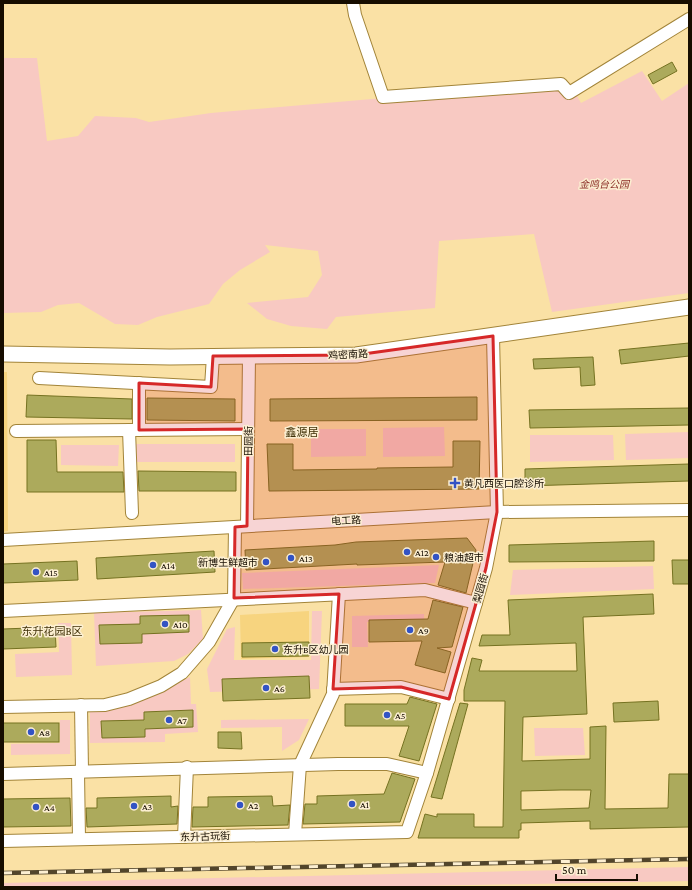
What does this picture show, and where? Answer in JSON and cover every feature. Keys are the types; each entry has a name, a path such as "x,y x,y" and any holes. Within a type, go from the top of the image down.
{"main road":[{"name":"鸡密南路","path":"3,354 213,356 356,355 689,307"}],"street":[{"path":"353,3 355,15 382,96 561,84 569,93 689,19"},
{"name":"梨园街","path":"407,832 428,773 486,568 497,512 494,336"},
{"path":"39,378 211,387 213,356"},
{"name":"田园街","path":"234,598 248,429 249,356"},
{"path":"132,513 134,430 138,383"},
{"path":"16,431 248,429"},
{"name":"电工路","path":"3,540 497,512 689,510"},
{"path":"3,611 234,598 425,590 476,603"},
{"path":"295,834 300,764 333,694 339,594"},
{"path":"3,707 105,705 161,686 182,673 210,642 234,598"},
{"path":"333,689 401,687 449,699"},
{"path":"79,839 81,705"},
{"path":"3,774 300,764 387,764 428,773"},
{"path":"184,837 188,767"},
{"name":"东升古玩街","path":"3,841 407,832"}],"highlighted area":[{"path":"493,336 497,512 486,568 449,699 401,687 333,689 339,594 234,598 235,527 247,526 248,429 139,430 139,383 211,387 213,356 356,355"}],"shaded area":[{"path":"3,372 7,372 8,531 3,532"},
{"path":"309,611 309,657 241,659 240,615"}],"green space":[{"name":"金鸣台公园","path":"3,58 37,58 47,141 78,136 95,116 136,118 149,122 211,113 569,82 581,103 642,71 662,101 689,83 689,293 552,312 534,234 439,241 435,308 336,317 327,329 291,326 267,319 247,303 308,297 322,275 318,251 265,245 270,252 240,270 223,284 209,304 157,317 138,325 115,324 79,303 58,305 41,312 3,313"},
{"path":"444,427 445,456 383,457 383,428"},
{"path":"311,429 366,429 366,456 311,457"},
{"path":"689,432 689,458 626,460 625,434"},
{"path":"530,435 613,435 614,460 530,462"},
{"path":"136,444 235,444 235,462 136,462"},
{"path":"61,445 119,445 118,466 61,465"},
{"path":"439,565 435,583 243,589 242,573"},
{"path":"653,566 654,589 510,595 513,570"},
{"path":"201,610 203,639 188,654 174,661 96,666 94,613"},
{"path":"312,611 322,611 319,689 210,692 207,669 227,629 235,627 234,660 311,660"},
{"path":"424,614 424,620 367,622 368,647 352,647 352,616"},
{"path":"58,623 71,623 72,675 16,677 15,654 59,652"},
{"path":"190,677 191,704 196,704 198,732 165,734 165,742 90,743 90,708 138,702"},
{"path":"309,719 299,740 282,751 282,727 221,728 221,720"},
{"path":"60,720 70,720 70,754 11,755 11,744 60,743"},
{"path":"534,728 583,728 585,755 535,756"},
{"path":"689,867 689,881 369,887 3,887 3,883"}],"building":[{"path":"672,62 677,71 653,84 648,75"},
{"path":"689,343 689,356 621,364 619,350"},
{"path":"593,357 595,385 581,386 580,367 534,369 533,359"},
{"path":"27,395 132,399 132,419 26,417"},
{"path":"477,397 477,420 270,421 270,399"},
{"path":"147,398 235,399 235,421 147,420"},
{"path":"689,408 689,425 530,428 529,410"},
{"path":"27,440 56,440 57,472 123,472 124,492 27,492"},
{"path":"453,441 480,441 479,489 269,491 267,444 293,444 293,470 377,469 453,467"},
{"path":"689,464 689,481 525,486 525,469"},
{"path":"138,471 236,472 236,491 139,491"},
{"path":"467,538 476,550 466,593 438,585 445,562 357,564 246,570 245,550 335,545 356,542"},
{"path":"654,541 654,561 509,562 509,545"},
{"name":"A14","path":"214,551 215,572 97,579 96,558"},
{"path":"672,560 689,560 689,584 673,584"},
{"name":"A15","path":"77,561 78,580 3,583 3,564"},
{"path":"653,594 654,614 583,617 587,714 523,717 522,761 590,759 590,727 606,726 605,809 668,808 669,774 689,774 689,827 590,829 590,821 521,823 519,838 418,838 425,814 437,817 437,814 474,814 474,827 503,827 505,701 464,701 464,690 472,658 482,660 479,671 577,671 576,643 479,646 482,635 510,635 508,600","holes":["591,790 589,808 521,810 521,791"]},
{"path":"433,600 463,607 452,647 437,648 451,652 445,673 415,665 422,641 369,642 369,620 428,619"},
{"path":"189,615 189,632 142,634 142,643 100,644 99,625 140,624 140,616"},
{"path":"55,627 56,647 3,649 3,629"},
{"name":"东升B区幼儿园","path":"309,642 309,656 242,657 242,643"},
{"name":"A6","path":"309,676 310,698 223,701 222,679"},
{"name":"A5","path":"410,697 437,704 419,761 399,756 409,726 345,726 345,704 407,704"},
{"path":"658,701 659,720 614,722 613,703"},
{"path":"460,703 468,704 442,799 431,797"},
{"path":"193,710 193,727 145,729 145,737 102,738 101,721 144,720 144,712"},
{"name":"A8","path":"3,723 59,723 59,742 3,742"},
{"path":"218,732 241,732 242,749 218,748"},
{"path":"392,773 415,779 400,822 303,824 305,804 317,804 317,796 384,794"},
{"path":"171,796 171,807 178,806 177,824 87,827 86,808 97,808 97,798"},
{"path":"272,796 273,806 290,805 288,825 192,827 193,807 208,807 208,797"},
{"name":"A4","path":"70,798 71,826 3,827 3,799"}],"railway":[{"path":"3,873 689,859"}],"place":[{"name":"黄凡西医口腔诊所","path":"455,483"},
{"name":"A12","path":"407,552"},
{"name":"粮油超市","path":"436,557"},
{"name":"A13","path":"291,558"},
{"name":"新博生鲜超市","path":"266,562"},
{"name":"A14","path":"153,565"},
{"name":"A15","path":"36,572"},
{"name":"A10","path":"165,624"},
{"name":"A9","path":"410,630"},
{"name":"东升B区幼儿园","path":"275,649"},
{"name":"A6","path":"266,688"},
{"name":"A5","path":"387,715"},
{"name":"A7","path":"169,720"},
{"name":"A8","path":"31,732"},
{"name":"A1","path":"352,804"},
{"name":"A2","path":"240,805"},
{"name":"A3","path":"134,806"},
{"name":"A4","path":"36,807"}],"district":[{"name":"鑫源居","path":"302,432"},
{"name":"东升花园B区","path":"52,631"}]}
